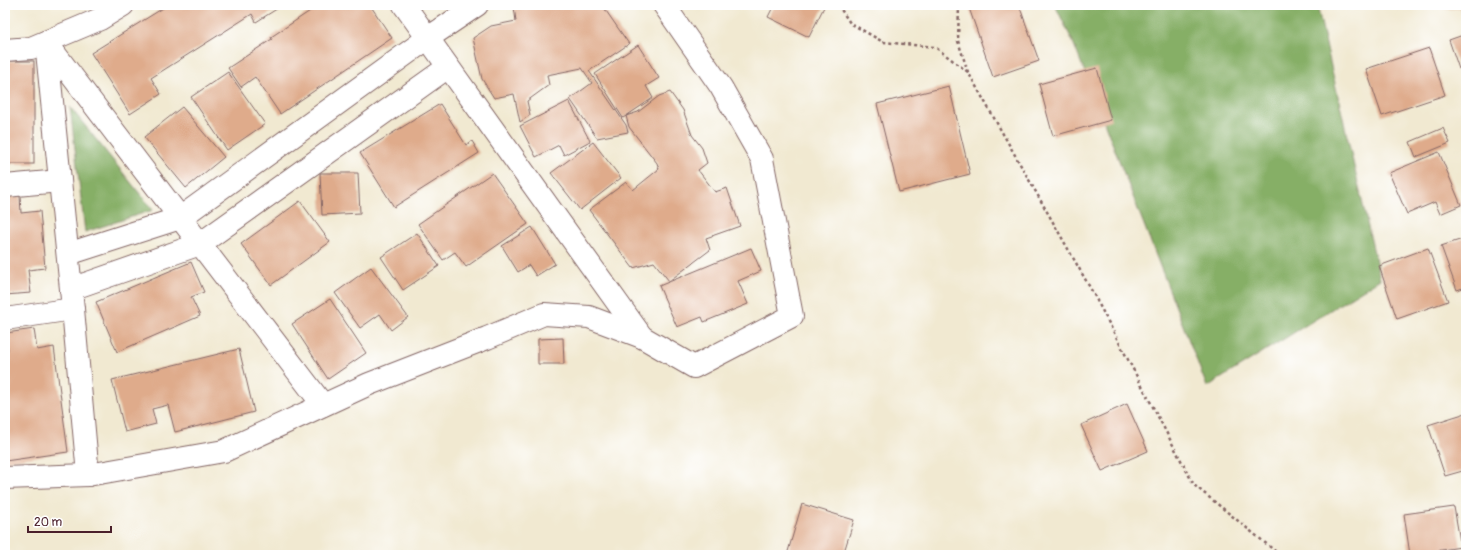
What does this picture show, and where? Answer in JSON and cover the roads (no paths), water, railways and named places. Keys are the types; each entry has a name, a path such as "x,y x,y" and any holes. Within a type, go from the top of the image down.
{"street":[{"path":"5,50 31,48 100,19 123,5"},
{"path":"404,5 642,337"},
{"path":"68,254 180,218 428,38 477,5"},
{"path":"5,478 88,475 224,451 369,384 488,338 544,314 590,317 642,337 694,367 792,316 762,159 721,87 664,5"},
{"path":"46,42 68,254 88,475"},
{"path":"46,42 323,405"},
{"path":"5,319 72,299 200,244 448,67"},
{"path":"5,186 60,181"}]}
